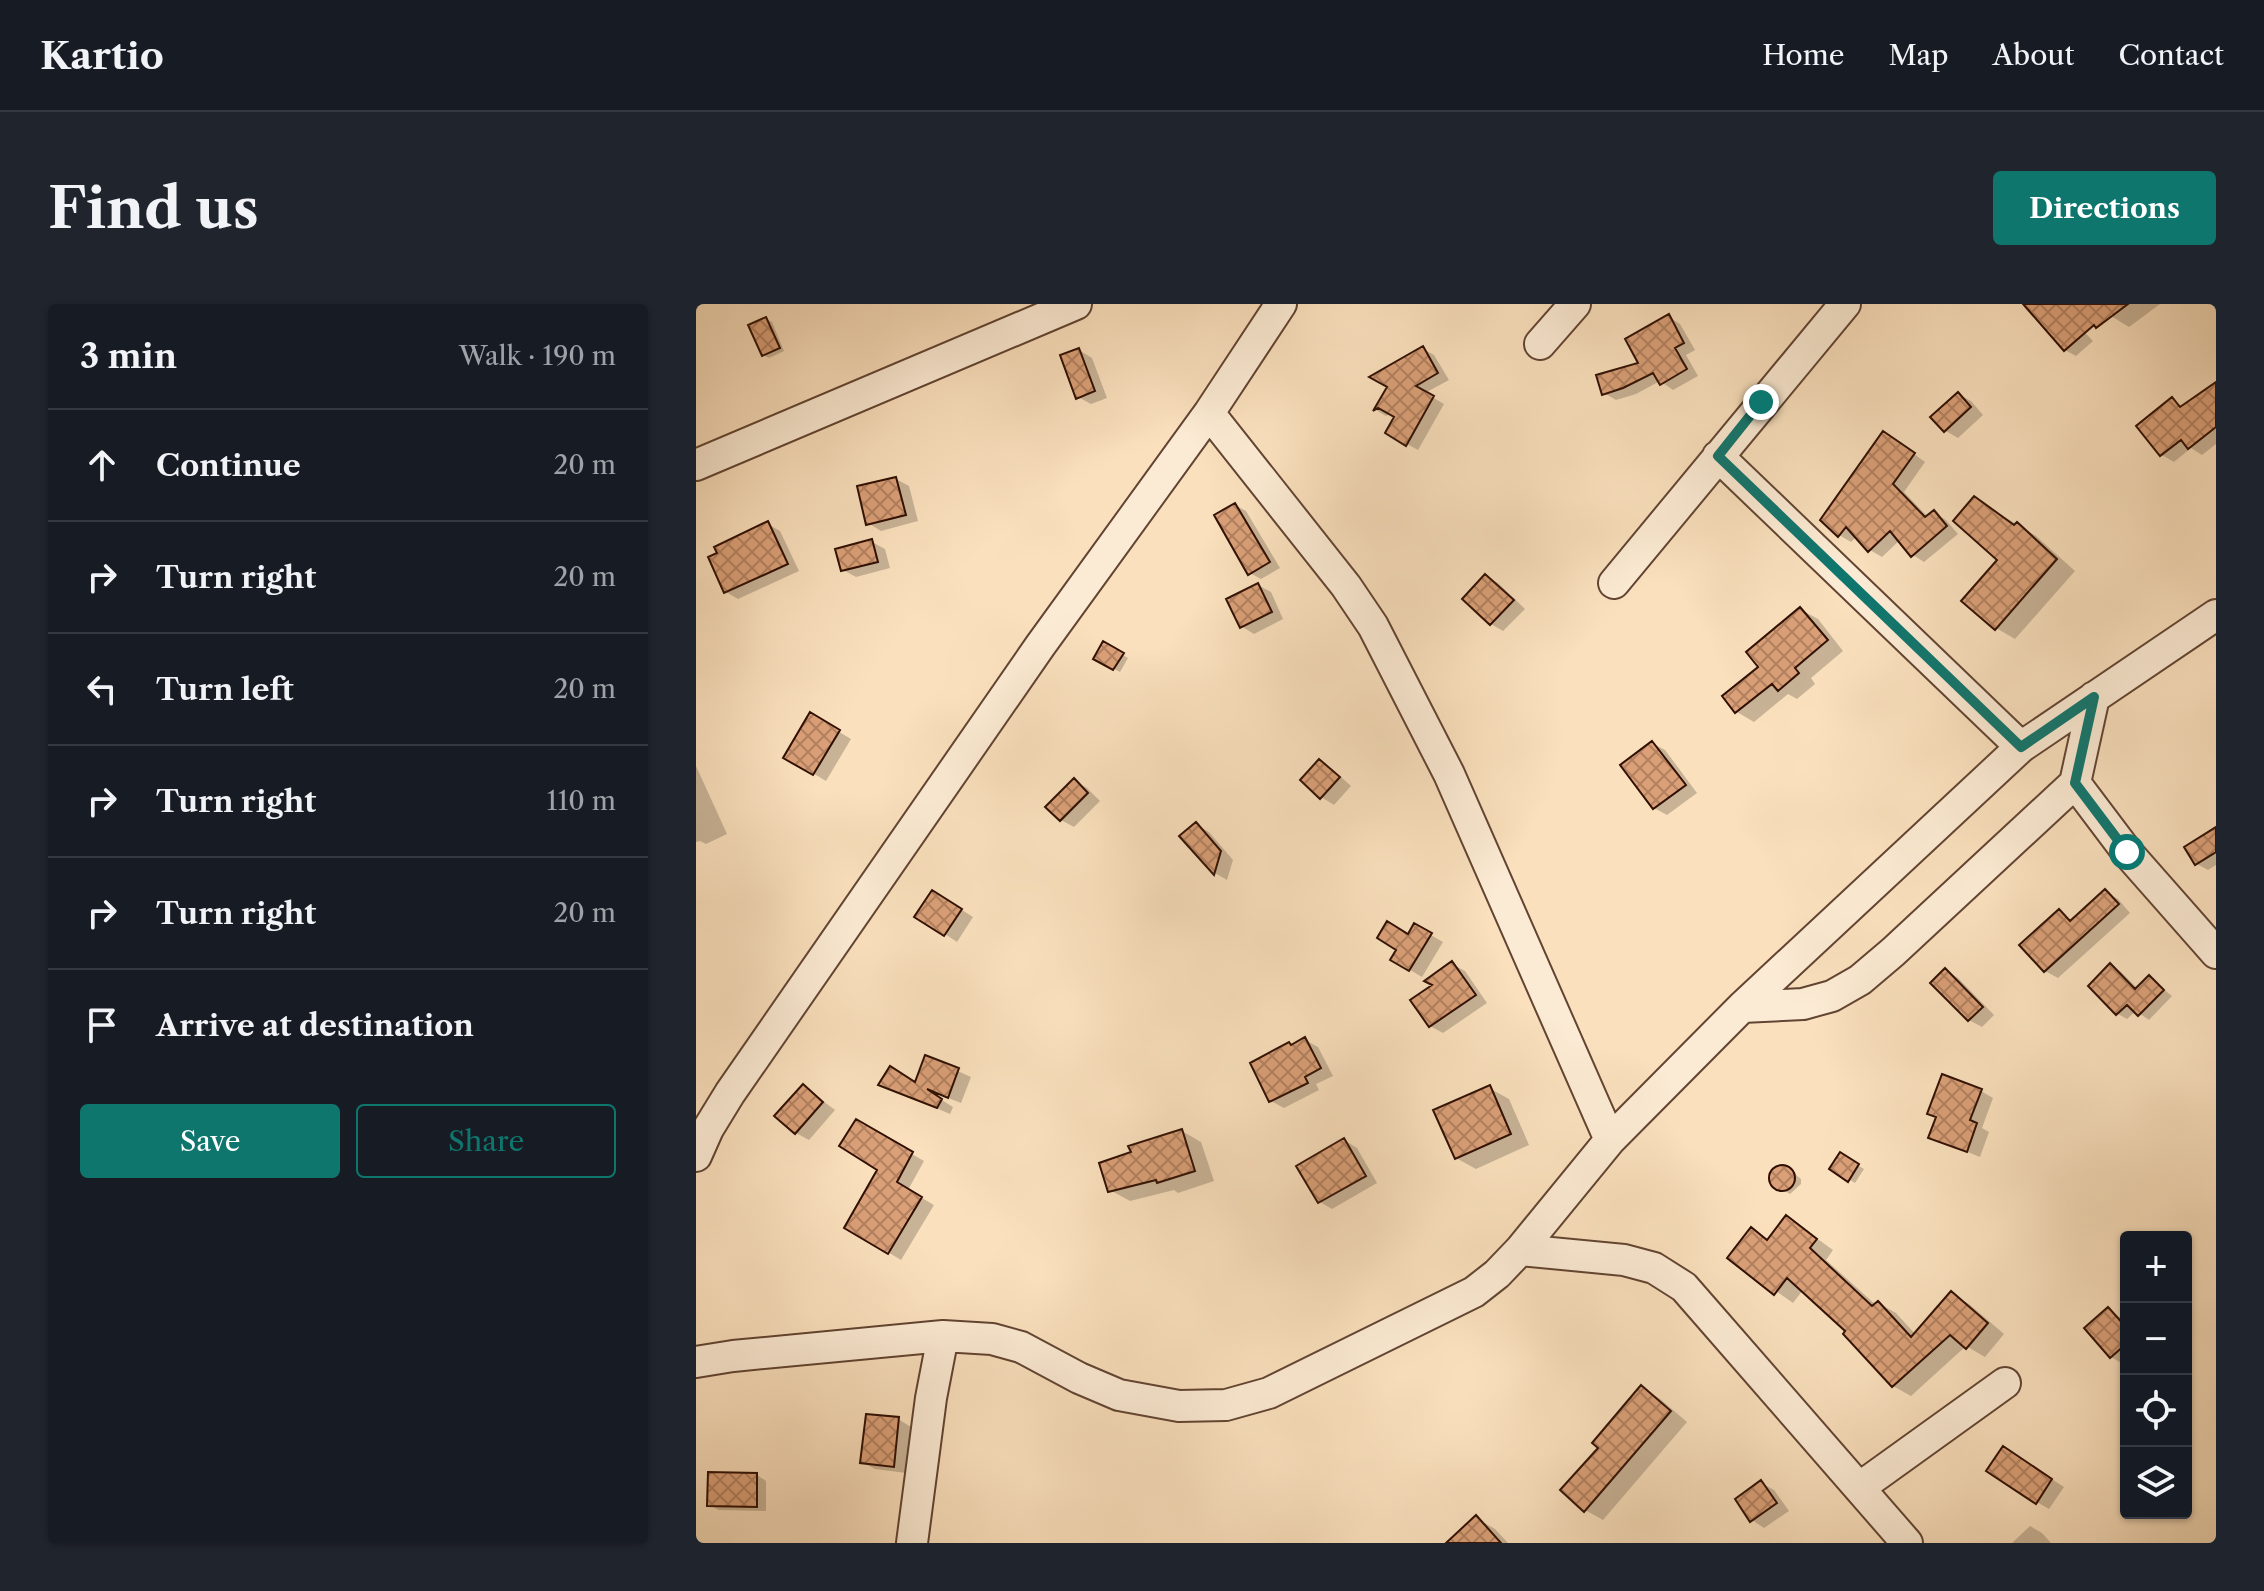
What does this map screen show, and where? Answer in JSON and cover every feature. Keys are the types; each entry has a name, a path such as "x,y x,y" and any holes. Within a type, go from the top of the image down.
{"street":[{"path":"696,465 1076,304"},
{"path":"696,1156 708,1129 748,1066 1040,646 1209,413 1281,304"},
{"path":"1540,344 1575,304"},
{"path":"1614,583 1845,304"},
{"path":"1209,413 1346,586 1373,626 1449,774 1610,1140"},
{"path":"1718,456 2021,747"},
{"path":"696,1362 943,1336 992,1339 1021,1347 1119,1395 1179,1406 1226,1405 1269,1393 1474,1292 1497,1274 1610,1140 1742,1007 2021,747 2216,615"},
{"path":"1742,1007 1803,1004 1832,996 1860,980 2075,783 2094,697"},
{"path":"2075,783 2127,852 2216,953"},
{"path":"1520,1250 1624,1260 1654,1268 1684,1287 1907,1543"},
{"path":"912,1543 931,1398 943,1336"},
{"path":"1859,1488 2005,1383"}],"building":[{"path":"2023,304 2128,304 2096,328 2094,325 2064,351"},
{"path":"1669,314 1684,343 1675,348 1687,369 1660,385 1653,373 1602,395 1596,375 1638,363 1625,339"},
{"path":"766,317 780,348 762,356 748,325"},
{"path":"1423,346 1438,373 1416,386 1434,396 1406,446 1385,433 1394,417 1378,408 1373,411 1387,387 1369,377"},
{"path":"1079,348 1095,391 1076,399 1060,355"},
{"path":"2216,382 2216,427 2188,449 2181,440 2160,456 2136,426 2172,397 2180,407"},
{"path":"1958,392 1971,407 1944,432 1930,417"},
{"path":"1883,431 1915,453 1893,484 1925,517 1934,510 1947,526 1911,557 1890,531 1868,552 1846,527 1838,537 1820,520"},
{"path":"896,477 906,515 866,525 857,486"},
{"path":"1974,496 2014,525 2017,522 2057,559 1995,630 1961,601 1997,560 1953,521"},
{"path":"1235,503 1270,562 1248,575 1214,515"},
{"path":"768,521 788,564 724,593 708,557 717,553 714,547"},
{"path":"872,539 878,562 841,571 835,549"},
{"path":"1485,574 1514,600 1490,625 1462,599"},
{"path":"1258,583 1272,612 1240,628 1226,599"},
{"path":"1800,607 1828,640 1795,668 1799,673 1778,691 1772,684 1735,713 1722,696 1758,667 1746,652"},
{"path":"1103,641 1124,653 1113,670 1093,659"},
{"path":"810,712 840,730 813,775 783,758"},
{"path":"1652,741 1686,785 1653,809 1620,765"},
{"path":"1319,759 1340,777 1320,799 1300,780"},
{"path":"1074,778 1088,793 1060,821 1045,807"},
{"path":"1196,822 1221,851 1214,875 1179,836"},
{"path":"2216,827 2216,852 2195,865 2184,847"},
{"path":"2105,889 2119,904 2044,972 2019,945 2059,909 2070,921"},
{"path":"932,890 962,909 944,936 914,917"},
{"path":"1387,921 1408,934 1414,923 1432,933 1409,971 1390,960 1396,950 1377,938"},
{"path":"1452,961 1476,995 1429,1027 1410,1000 1432,985 1424,981"},
{"path":"2110,963 2135,989 2149,975 2164,990 2138,1016 2127,1005 2116,1015 2088,986"},
{"path":"1945,968 1983,1007 1968,1021 1930,983"},
{"path":"1305,1037 1321,1068 1305,1077 1308,1083 1269,1102 1250,1063"},
{"path":"925,1055 959,1068 948,1098 927,1089 942,1099 937,1108 878,1085 890,1066 915,1082"},
{"path":"1942,1074 1982,1089 1970,1120 1977,1123 1967,1152 1928,1138 1936,1117 1927,1114"},
{"path":"803,1084 823,1102 795,1134 774,1116"},
{"path":"1490,1085 1511,1134 1455,1159 1433,1110"},
{"path":"856,1119 913,1152 897,1182 922,1197 888,1254 844,1228 877,1170 839,1146"},
{"path":"1182,1129 1195,1171 1157,1183 1156,1180 1108,1192 1099,1163 1131,1152 1128,1146"},
{"path":"1344,1138 1366,1176 1318,1203 1296,1166"},
{"path":"1840,1152 1859,1164 1848,1182 1829,1169"},
{"path":"1782,1165 1792,1168 1795,1178 1792,1188 1782,1191 1772,1188 1769,1178 1772,1168"},
{"path":"1786,1215 1817,1239 1810,1248 1872,1306 1878,1301 1911,1337 1951,1291 1988,1323 1966,1349 1950,1335 1892,1387 1843,1334 1845,1331 1787,1278 1774,1295 1727,1258 1751,1227 1767,1240"},
{"path":"2108,1307 2120,1320 2120,1349 2110,1358 2084,1328"},
{"path":"1641,1385 1671,1411 1584,1512 1560,1490 1598,1448 1592,1443"},
{"path":"866,1414 899,1417 894,1467 860,1463"},
{"path":"2003,1446 2052,1479 2036,1504 1986,1471"},
{"path":"708,1472 757,1473 757,1507 707,1506"},
{"path":"1761,1480 1777,1503 1750,1522 1735,1499"},
{"path":"1476,1515 1501,1543 1446,1543"}],"route":[{"path":"1761,402 1718,456 2021,747 2094,697 2075,783 2127,852"}]}
